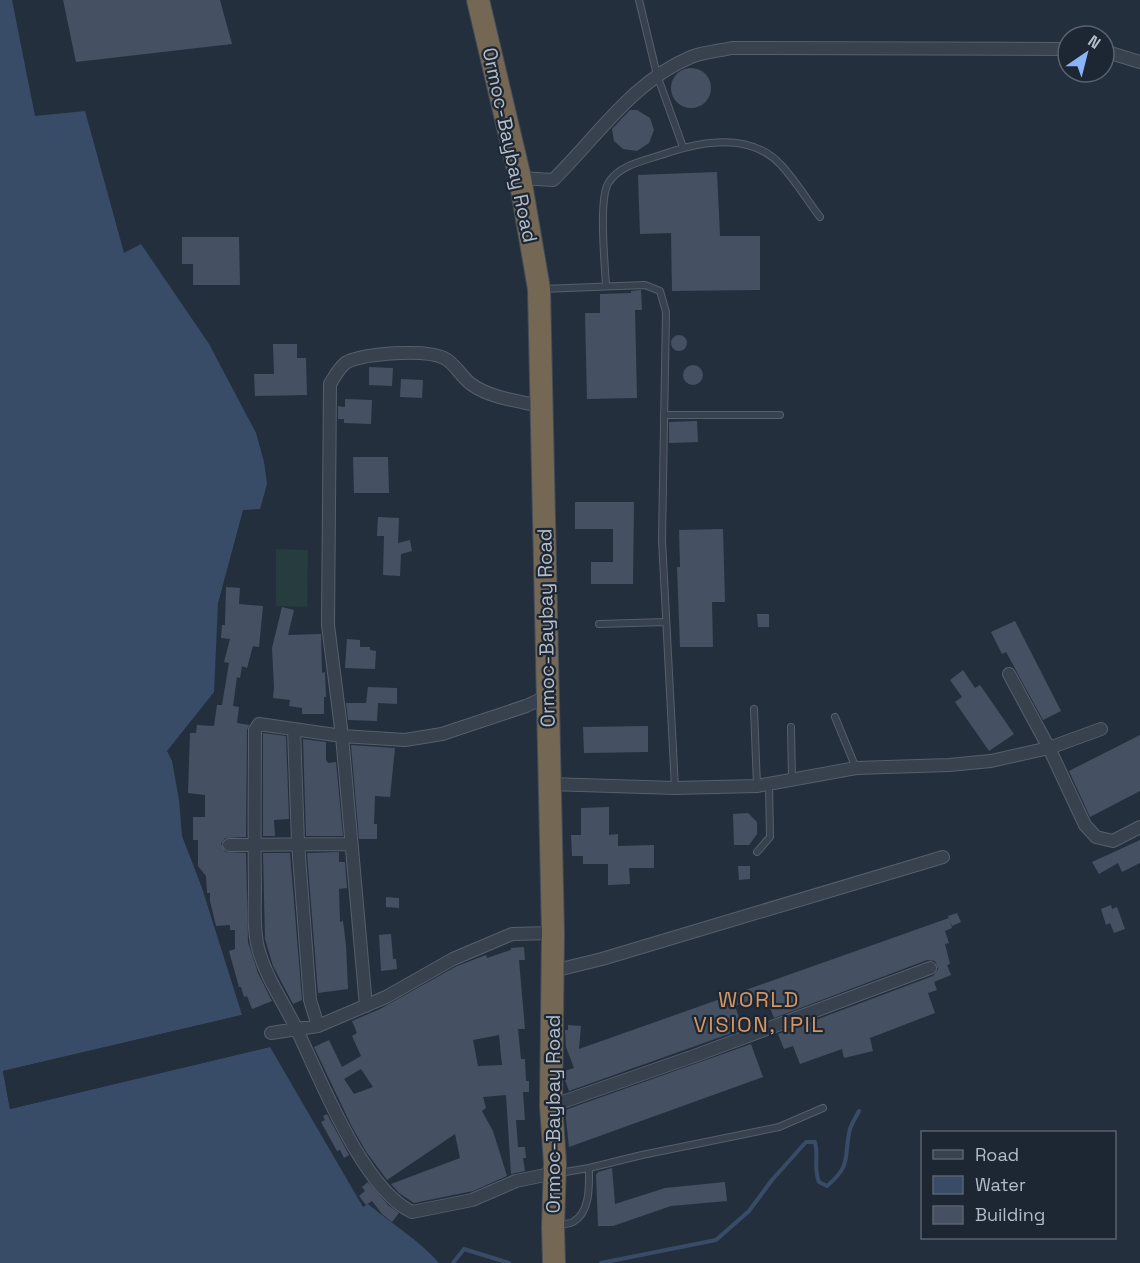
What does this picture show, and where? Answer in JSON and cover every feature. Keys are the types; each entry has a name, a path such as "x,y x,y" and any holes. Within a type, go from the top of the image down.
{"highway":[{"name":"Ormoc-Baybay Road","path":"478,0 520,178 538,289 553,933 551,1106 555,1173 553,1245"}],"street":[{"path":"520,178 553,180 620,108 657,75 692,56 732,48 1056,49"},
{"path":"1116,55 1140,62"},
{"path":"366,1006 342,736 328,625 330,384 339,369 348,362 373,356 422,353 444,358 469,383 483,391 514,401 541,406"},
{"path":"1009,674 1049,748 1085,825 1096,837 1113,841 1140,827"},
{"path":"548,696 526,706 442,734 405,740 342,736 259,724 255,730 254,845 258,947 274,989 297,1030 328,1100 362,1160 394,1201 412,1212 443,1207 472,1200 516,1181 555,1173"},
{"path":"294,729 298,843 310,1000 318,1026"},
{"path":"549,784 675,788 763,785 856,768 949,765 991,760 1049,748 1101,729"},
{"path":"229,845 350,844"},
{"path":"553,971 602,959 943,858"},
{"path":"272,1033 318,1026 386,997 453,959 512,934 553,933"},
{"path":"551,1106 728,1044 930,968"}],"lane":[{"path":"639,0 657,75 683,147"},
{"path":"606,286 603,208 608,183 624,167 683,147 731,141 758,148 781,164 820,217"},
{"path":"538,289 645,285 660,291 666,312 662,540 675,788"},
{"path":"664,415 780,415"},
{"path":"599,624 666,622"},
{"path":"754,709 770,837 757,852"},
{"path":"835,717 856,768"},
{"path":"791,727 792,779"},
{"path":"555,1173 589,1168 778,1127 823,1108"},
{"path":"553,1245 582,1212 589,1191 589,1168"}],"green space":[{"path":"276,549 308,550 307,607 276,606"}],"water":[{"path":"0,0 12,0 35,116 85,111 124,253 141,244 209,344 256,433 267,484 260,509 243,510 218,603 214,692 167,751 172,761 179,800 182,836 202,888 242,1015 3,1071 10,1109 270,1047 363,1207 368,1204 414,1239 439,1263 0,1263"}],"pier":[{"path":"242,1015 244,1017 6,1073 12,1105 268,1044 270,1047 10,1109 3,1071"}],"building":[{"path":"63,0 220,0 232,44 76,62"},
{"path":"691,68 705,74 711,88 705,102 691,108 677,102 671,88 677,74"},
{"path":"630,110 637,110 650,118 654,130 649,143 637,151 623,149 614,141 612,129"},
{"path":"717,172 720,236 760,236 760,290 672,291 671,233 640,234 638,175"},
{"path":"182,237 239,237 240,285 193,285 193,264 182,264"},
{"path":"641,290 642,310 635,310 637,398 587,399 585,313 600,313 600,294 631,293 631,291"},
{"path":"676,335 682,335 687,343 685,349 676,351 671,346 671,340"},
{"path":"273,344 297,344 297,358 306,358 307,395 255,396 254,374 274,374"},
{"path":"693,365 700,368 703,375 700,382 693,385 686,382 683,375 686,368"},
{"path":"369,367 393,368 392,386 369,385"},
{"path":"401,379 423,380 422,398 400,397"},
{"path":"345,399 372,400 371,424 344,423 344,419 338,419 338,406 345,407"},
{"path":"697,421 698,442 669,443 669,422"},
{"path":"353,457 388,457 389,493 354,493"},
{"path":"575,502 634,502 633,584 591,584 591,562 613,562 613,529 575,529"},
{"path":"378,517 399,518 398,543 410,540 412,551 401,554 400,576 383,575 384,536 377,536"},
{"path":"723,529 725,602 712,602 713,647 680,647 677,567 680,567 679,530"},
{"path":"226,587 240,588 239,604 263,606 259,647 253,646 247,668 242,666 240,678 237,677 233,706 239,707 237,723 249,725 247,730 246,837 225,838 221,844 225,852 246,853 248,942 258,973 272,1001 252,1009 247,996 244,997 239,987 229,951 235,949 235,930 230,930 230,925 216,926 210,893 207,893 206,876 198,866 198,840 193,840 193,817 205,817 205,795 188,793 190,733 196,733 197,725 214,726 217,705 222,705 229,663 224,662 230,639 221,638 222,625 225,625"},
{"path":"282,607 294,610 288,635 321,634 322,673 325,672 326,697 324,697 324,714 302,714 302,708 289,706 290,700 273,698 272,648"},
{"path":"757,614 769,614 769,627 758,627"},
{"path":"1015,621 1061,711 1043,720 1006,652 1002,654 991,632"},
{"path":"347,639 360,640 360,647 370,647 370,650 376,651 375,669 345,668"},
{"path":"963,670 975,688 980,685 1014,734 989,751 955,702 962,697 950,680"},
{"path":"368,687 397,688 397,704 378,703 377,721 348,720 346,703 366,703"},
{"path":"648,726 648,752 584,753 583,727"},
{"path":"263,733 286,736 289,819 274,820 275,836 263,836"},
{"path":"1140,735 1140,791 1090,817 1069,771"},
{"path":"303,739 326,742 326,760 328,763 336,762 343,836 306,836"},
{"path":"351,745 395,748 390,797 375,796 374,824 377,824 377,839 359,839"},
{"path":"609,807 609,835 618,834 618,846 654,845 654,868 629,868 630,884 608,885 608,864 583,864 583,856 572,856 571,835 581,835 581,808"},
{"path":"748,813 757,822 757,834 749,845 734,845 733,814"},
{"path":"1140,840 1140,863 1122,872 1118,863 1099,874 1092,862"},
{"path":"339,852 339,862 345,862 347,888 339,889 340,922 343,921 346,945 348,989 318,993 307,853"},
{"path":"263,853 290,853 302,1000 293,1004 273,966 265,939"},
{"path":"738,866 750,866 750,879 739,880"},
{"path":"386,897 399,898 399,908 386,907"},
{"path":"1111,905 1112,909 1117,907 1125,929 1114,933 1110,923 1106,925 1101,909"},
{"path":"957,913 961,922 952,926 948,916"},
{"path":"949,918 952,928 945,931 949,943 945,944 950,964 947,965 951,975 934,982 937,990 928,993 935,1013 870,1038 873,1051 844,1058 842,1049 800,1064 793,1046 784,1049 778,1034 933,976 938,969 935,961 927,960 774,1018 765,995 735,1006 743,1029 569,1091 565,1071 574,1068 566,1047 565,1030 568,1030 568,1025 581,1026 579,1049"},
{"path":"391,934 393,959 396,959 397,969 381,971 379,935"},
{"path":"524,947 525,960 519,960 525,1029 518,1029 521,1059 525,1059 529,1092 523,1092 525,1120 516,1120 518,1147 525,1147 526,1158 523,1158 525,1171 511,1174 506,1095 483,1097 486,1108 482,1111 493,1131 507,1176 473,1191 414,1203 399,1193 391,1184 460,1158 455,1134 387,1180 367,1153 352,1127 314,1047 329,1040 342,1067 361,1056 352,1036 357,1033 352,1021 380,1009 457,966 486,955 487,958 511,950 511,948","holes":["499,1035 502,1065 478,1066 473,1040","361,1069 373,1087 354,1094 344,1079"]},
{"path":"751,1044 763,1077 569,1147 565,1110"},
{"path":"327,1114 349,1155 344,1158 340,1150 337,1151 321,1122 325,1120 323,1116"},
{"path":"612,1168 615,1204 665,1188 725,1182 727,1201 671,1206 613,1226 598,1226 596,1175 598,1172"},
{"path":"368,1182 388,1205 399,1213 392,1222 372,1201 366,1205 359,1196 365,1191 362,1187"}],"waterway":[{"path":"601,1263 716,1240 749,1211 772,1180 806,1142 815,1142 817,1177 819,1182 827,1186 844,1166 850,1129 859,1111"},
{"path":"453,1263 464,1249 509,1263"}],"district":[{"name":"WORLD VISION, IPIL","path":"759,1012"}]}
